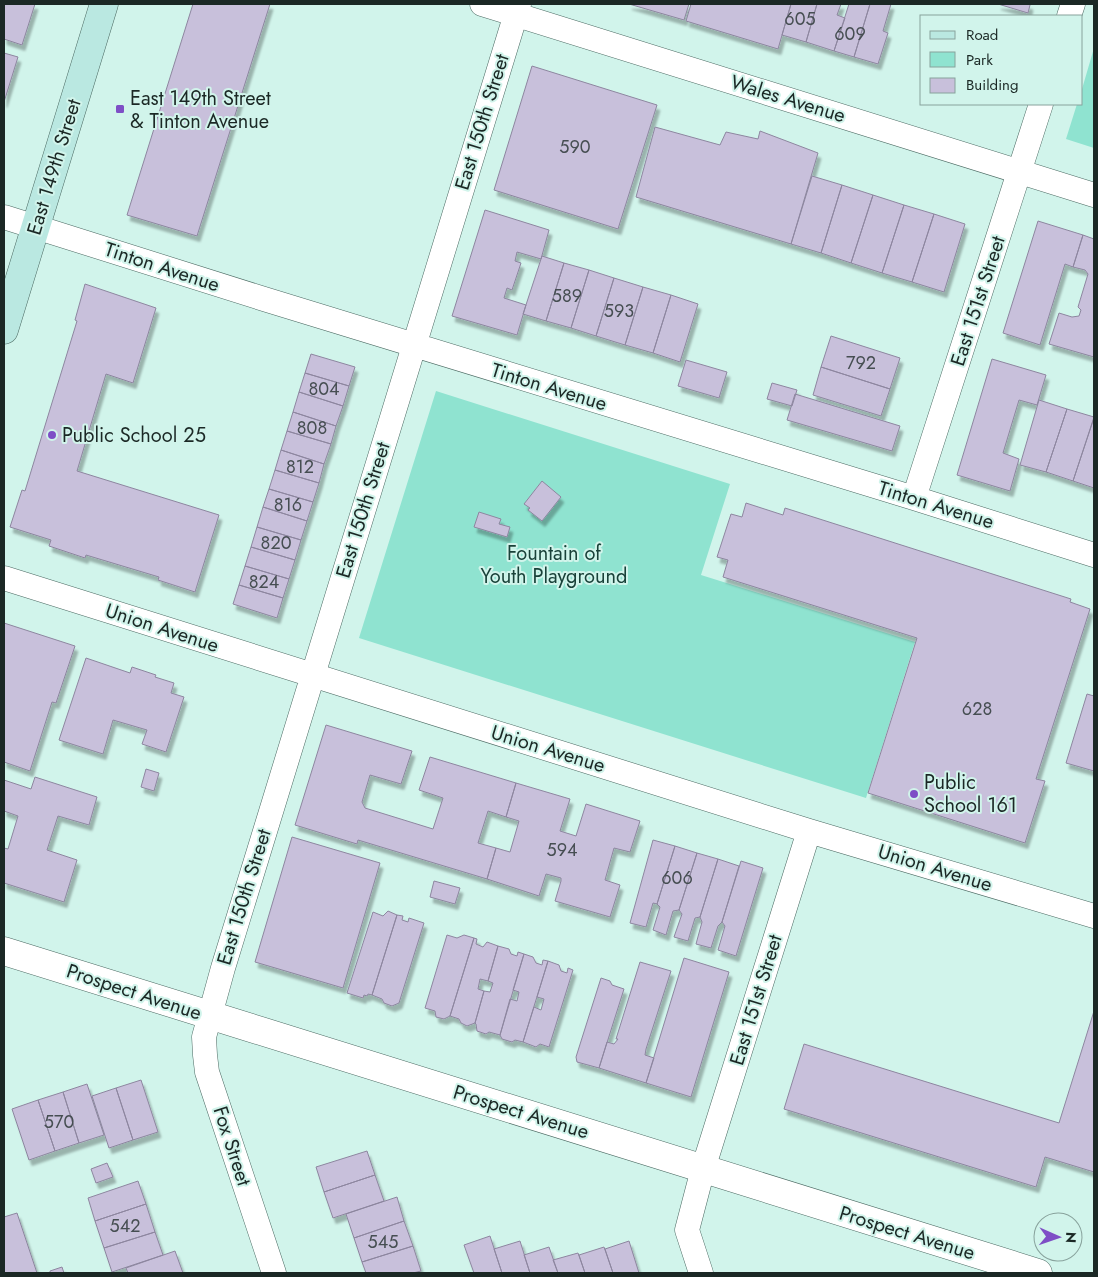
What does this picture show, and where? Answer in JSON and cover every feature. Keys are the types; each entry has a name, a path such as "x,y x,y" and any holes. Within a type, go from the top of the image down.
{"main road":[{"name":"East 149th Street","path":"4,330 104,4"}],"street":[{"name":"Wales Avenue","path":"482,4 517,9 1094,195"},
{"name":"East 150th Street","path":"209,1016 517,9"},
{"name":"East 151st Street","path":"914,498 1041,105"},
{"name":"Tinton Avenue","path":"4,217 264,300 914,498 1094,555"},
{"name":"Union Avenue","path":"4,578 809,831 1094,916"},
{"name":"East 151st Street","path":"701,1273 687,1230 703,1169 809,831"},
{"name":"Prospect Avenue","path":"4,951 1038,1273"},
{"name":"Fox Street","path":"209,1016 204,1037 208,1072 274,1273"}],"green space":[{"path":"1094,48 1094,148 1066,139 1077,105 1083,105 1083,86"},
{"name":"Fountain of Youth Playground","path":"436,391 730,484 701,575 915,642 866,798 359,638"}],"building":[{"path":"4,4 35,4 22,45 4,39"},
{"path":"193,4 270,4 197,236 127,215"},
{"path":"629,4 689,4 684,20"},
{"path":"691,4 791,4 778,49 686,21"},
{"path":"791,4 817,4 806,42 782,35"},
{"path":"817,4 841,4 837,15 845,18 834,51 806,42"},
{"path":"849,4 870,4 854,57 834,51"},
{"path":"870,4 891,4 883,31 888,33 878,64 854,57"},
{"path":"998,4 1029,4 1030,5 1028,13"},
{"path":"4,53 18,57 4,102"},
{"path":"532,66 657,105 618,229 494,190"},
{"path":"655,127 720,145 726,132 758,139 760,131 818,153 791,244 636,197"},
{"path":"812,176 842,185 821,253 791,244"},
{"path":"842,185 873,195 851,263 821,253"},
{"path":"873,195 904,205 882,273 851,263"},
{"path":"904,205 934,214 912,282 882,273"},
{"path":"485,210 549,230 541,259 517,252 515,261 521,263 512,290 507,288 504,298 526,305 517,335 452,316"},
{"path":"934,214 965,224 944,292 912,282"},
{"path":"1038,221 1083,235 1073,267 1065,264 1040,345 1003,333"},
{"path":"1083,235 1094,239 1094,357 1049,344 1059,313 1072,317 1079,316 1081,310 1078,307 1088,274 1085,270 1073,267"},
{"path":"542,256 564,263 546,321 523,314"},
{"path":"564,263 589,270 571,328 546,321"},
{"path":"589,270 614,278 596,336 571,328"},
{"path":"614,278 643,287 625,345 596,336"},
{"path":"85,284 156,308 133,383 106,374 77,471 219,515 195,592 158,580 159,577 86,555 85,558 49,546 51,540 10,527 22,490 25,491 77,321 75,320"},
{"path":"643,287 671,295 653,353 625,345"},
{"path":"671,295 698,304 680,362 653,353"},
{"path":"831,336 900,358 890,389 821,367"},
{"path":"311,354 355,367 349,386 305,373"},
{"path":"992,359 1046,375 1037,405 1019,400 1003,453 1019,459 1010,491 957,475"},
{"path":"686,360 727,372 719,398 678,386"},
{"path":"821,367 890,389 881,416 813,395"},
{"path":"305,373 349,386 343,406 299,392"},
{"path":"772,383 797,390 792,406 767,399"},
{"path":"299,392 343,406 336,426 293,412"},
{"path":"795,394 900,426 892,451 787,420"},
{"path":"1039,400 1067,409 1046,472 1020,465"},
{"path":"1067,409 1094,417 1073,481 1046,472"},
{"path":"293,412 336,426 331,444 287,431"},
{"path":"1094,418 1094,488 1073,481"},
{"path":"287,431 331,444 324,464 281,450"},
{"path":"281,450 324,464 319,483 275,470"},
{"path":"275,470 319,483 313,502 269,489"},
{"path":"542,481 561,497 542,521 528,510 530,508 524,504"},
{"path":"269,489 313,502 307,521 263,507"},
{"path":"746,503 783,515 785,508 1071,599 1070,602 1090,609 1036,779 1045,781 1025,843 868,793 917,638 723,577 728,560 717,557 731,514 742,517"},
{"path":"263,507 307,521 301,540 257,527"},
{"path":"479,512 501,519 499,524 510,527 507,537 474,527"},
{"path":"257,527 301,540 295,560 251,547"},
{"path":"251,547 295,560 289,579 245,566"},
{"path":"245,566 289,579 283,598 239,585"},
{"path":"239,585 283,598 277,618 233,604"},
{"path":"4,623 75,646 56,703 52,702 30,771 4,762"},
{"path":"86,658 130,673 132,667 174,683 171,693 184,697 166,752 142,744 147,730 113,720 103,754 59,740"},
{"path":"1087,694 1094,696 1094,771 1066,763"},
{"path":"326,725 412,751 401,784 370,775 362,802 365,808 433,829 443,798 419,790 430,757 516,783 506,817 488,811 478,843 496,848 487,879 358,840 357,844 295,825"},
{"path":"146,769 159,773 154,791 141,787"},
{"path":"35,777 97,797 89,825 58,816 47,850 77,860 64,902 4,883 4,848 8,849 18,816 4,811 4,780 31,789"},
{"path":"516,783 570,799 560,831 576,836 586,804 640,821 630,852 614,848 605,880 620,885 610,917 555,901 561,878 546,874 539,896 487,879 496,848 510,852 519,821 506,817"},
{"path":"292,837 380,863 343,988 255,962"},
{"path":"653,840 675,846 657,904 653,903 646,927 630,923"},
{"path":"675,846 697,853 679,910 673,911 666,935 653,930 660,907 657,904"},
{"path":"697,853 718,859 700,917 695,918 688,941 674,937 682,914 679,910"},
{"path":"718,859 739,866 722,922 718,926 711,948 696,944 702,922 700,917"},
{"path":"741,861 763,868 736,956 718,950 725,926 722,922"},
{"path":"434,881 460,888 455,904 430,897"},
{"path":"388,911 397,915 372,995 364,995 363,998 347,993 373,912 383,916"},
{"path":"397,915 403,916 402,920 408,922 409,918 424,923 399,1003 392,1006 372,995"},
{"path":"447,935 457,938 464,935 474,938 450,1016 444,1019 436,1017 435,1011 425,1008"},
{"path":"474,938 477,939 476,944 483,947 487,942 498,946 488,981 480,979 478,989 484,991 475,1023 467,1026 461,1023 459,1019 450,1016"},
{"path":"498,946 509,949 511,954 517,956 518,952 524,954 500,1035 477,1031 475,1023 484,991 490,992 493,983 488,981"},
{"path":"524,954 533,957 536,963 542,965 543,960 548,961 523,1042 515,1040 512,1042 502,1039 500,1035 510,999 517,1001 519,992 513,990"},
{"path":"684,958 729,972 691,1097 646,1083"},
{"path":"548,961 559,965 561,971 567,973 568,968 573,970 549,1047 540,1044 536,1047 523,1042 534,1007 541,1010 544,999 537,997"},
{"path":"640,962 671,971 646,1049 645,1055 654,1058 646,1083 599,1068 607,1042 614,1044 618,1039 616,1039"},
{"path":"601,978 610,981 612,985 624,989 599,1068 577,1062 576,1057"},
{"path":"1094,1011 1094,1172 1045,1157 1036,1187 784,1109 804,1044 1059,1123"},
{"path":"141,1080 158,1132 133,1140 116,1088"},
{"path":"87,1084 104,1135 79,1143 63,1092"},
{"path":"116,1088 133,1140 109,1148 92,1096"},
{"path":"63,1092 79,1143 55,1151 38,1100"},
{"path":"38,1100 55,1151 29,1160 12,1109"},
{"path":"367,1151 375,1175 324,1192 316,1167"},
{"path":"107,1163 113,1177 96,1183 91,1169"},
{"path":"375,1175 384,1201 333,1218 324,1192"},
{"path":"138,1181 146,1204 95,1221 88,1198"},
{"path":"397,1197 404,1221 354,1238 346,1214"},
{"path":"146,1204 155,1232 104,1248 95,1221"},
{"path":"17,1213 37,1273 4,1273 4,1217"},
{"path":"404,1221 413,1246 362,1262 354,1238"},
{"path":"155,1232 163,1255 112,1272 104,1248"},
{"path":"490,1236 502,1273 474,1273 464,1245"},
{"path":"520,1241 530,1273 502,1273 494,1249"},
{"path":"629,1241 639,1273 613,1273 605,1249"},
{"path":"413,1246 421,1271 413,1273 366,1273 362,1262"},
{"path":"549,1247 558,1273 530,1273 524,1255"},
{"path":"604,1247 613,1273 585,1273 579,1255"},
{"path":"175,1251 183,1273 128,1273 126,1268"},
{"path":"578,1253 585,1273 558,1273 553,1260"},
{"path":"62,1267 64,1273 50,1273 50,1271"}],"place":[{"name":"East 149th Street & Tinton Avenue","path":"120,109"},
{"name":"Public School 25","path":"52,435"},
{"name":"Public School 161","path":"914,794"}]}
